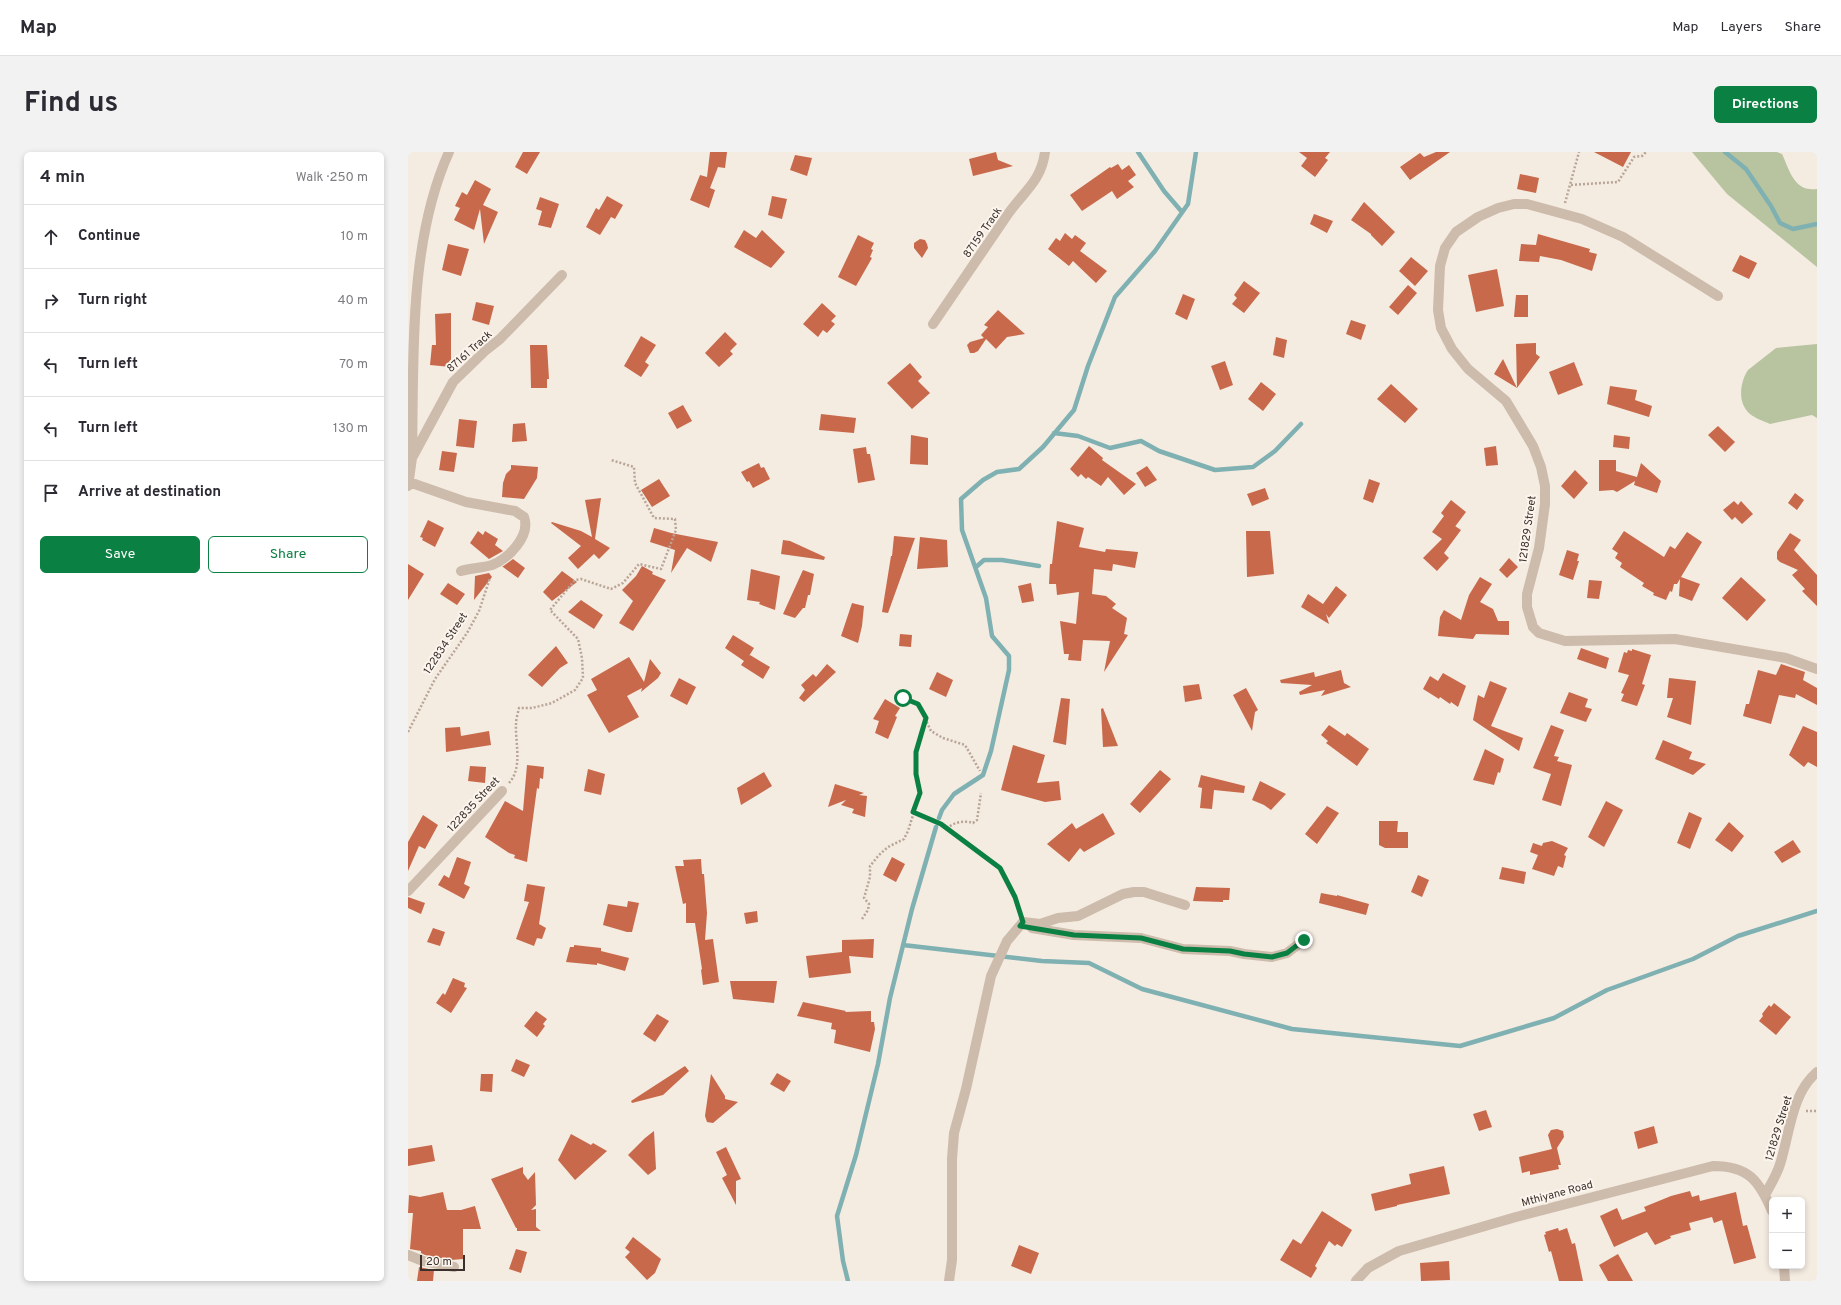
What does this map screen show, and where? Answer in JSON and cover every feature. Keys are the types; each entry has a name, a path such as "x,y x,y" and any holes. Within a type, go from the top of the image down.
{"street":[{"path":"449,152 432,195 420,247 414,328 412,458 408,484 466,502 515,511 523,516 525,520 525,529 519,543 503,560 493,564 461,571"},
{"name":"87159 Track","path":"933,324 1010,212 1035,181 1044,161 1045,152"},
{"name":"121829 Street","path":"1718,296 1623,237 1582,219 1527,204 1514,204 1498,208 1478,217 1456,232 1445,248 1440,266 1438,310 1441,328 1452,349 1468,369 1506,401 1532,446 1541,467 1545,486 1545,504 1539,548 1527,594 1527,607 1534,627 1539,633 1565,641 1675,639 1786,658 1817,669"},
{"name":"87161 Track","path":"412,458 453,382 486,350 500,339 562,275"},
{"name":"122835 Street","path":"408,891 502,791"},
{"path":"1021,924 1040,924 1058,918 1078,916 1123,894 1134,892 1144,892 1185,905"},
{"path":"1021,924 1074,935 1141,938 1183,949 1230,951 1272,957 1287,953 1304,940"},
{"path":"949,1281 952,1260 952,1145 954,1133 966,1089 991,976 1007,941 1021,924"},
{"name":"121829 Street","path":"1765,1195 1781,1161 1796,1104 1802,1091 1817,1072"},
{"name":"Mthiyane Road","path":"1356,1281 1368,1268 1399,1251 1516,1216 1713,1166 1738,1168 1751,1177 1765,1195 1769,1204"},
{"path":"408,1255 438,1265 454,1267"},
{"path":"1784,1269 1785,1281"}],"path":[{"path":"1562,213 1579,152"},
{"path":"1571,185 1618,182 1634,157 1642,156 1646,152"},
{"name":"122835 Street","path":"502,791 513,779 517,763 516,723 519,708 532,708 552,703 574,690 583,678 578,639 550,610 575,580 581,579 611,589 623,583 639,564 661,569 676,530 675,519 654,518 635,483 634,467 611,460"},
{"name":"122834 Street","path":"408,732 435,679 467,633 479,611 493,564"},
{"path":"903,698 918,704 931,731 943,738 965,745 980,771"},
{"path":"862,919 868,910 869,904 864,898 870,877 870,866 888,847 904,839 920,793 916,774 916,752 926,718"},
{"path":"948,829 950,825 967,821 973,823 977,820 981,793"},
{"path":"913,812 941,824 1000,868 1015,897 1021,924"}],"green space":[{"path":"1692,152 1777,152 1782,154 1798,184 1809,189 1817,189 1817,267 1727,194"},
{"path":"1817,344 1817,418 1812,415 1770,424 1750,414 1743,404 1741,392 1743,380 1748,370 1776,348"}],"building":[{"path":"523,152 540,152 527,174 515,167"},
{"path":"710,152 727,152 725,168 718,167 710,188 715,190 709,208 690,200 700,175 707,177"},
{"path":"996,152 998,160 1013,166 973,176 969,159"},
{"path":"1299,152 1330,152 1325,158 1328,160 1315,177 1301,166 1307,158"},
{"path":"1436,152 1450,152 1410,180 1400,167 1420,153 1424,157"},
{"path":"1594,152 1631,152 1623,167"},
{"path":"795,155 812,158 807,176 790,170"},
{"path":"1118,164 1122,170 1129,165 1136,175 1128,181 1134,187 1117,199 1112,191 1082,211 1070,195 1110,167 1111,168"},
{"path":"1520,174 1539,178 1536,193 1517,189"},
{"path":"475,180 491,189 483,205 498,212 484,244 480,209 474,230 454,220 460,208 455,206 462,192 467,195"},
{"path":"607,196 623,205 615,219 611,217 600,235 586,227 596,208 599,210"},
{"path":"772,196 787,199 782,219 768,215"},
{"path":"540,197 559,204 551,228 538,225 542,211 536,209"},
{"path":"1364,202 1395,232 1382,246 1371,234 1351,220"},
{"path":"1314,214 1333,221 1327,233 1310,224"},
{"path":"744,230 756,238 762,230 785,252 771,268 734,247"},
{"path":"1065,233 1072,239 1075,235 1086,243 1080,251 1107,271 1096,283 1073,261 1069,266 1048,249 1056,238 1060,241"},
{"path":"1538,234 1590,249 1589,252 1597,254 1592,271 1561,260 1540,256 1539,262 1519,261 1521,244 1536,245"},
{"path":"858,235 874,243 871,249 873,250 870,257 872,258 856,286 838,277"},
{"path":"920,239 925,240 928,248 922,258 914,248 914,243"},
{"path":"448,244 469,249 461,276 442,270"},
{"path":"1740,255 1757,263 1749,279 1732,271"},
{"path":"1411,257 1428,271 1415,286 1399,271"},
{"path":"1497,269 1504,306 1476,312 1468,275"},
{"path":"1244,281 1260,293 1244,313 1232,304 1237,298 1234,295"},
{"path":"1408,285 1417,293 1398,315 1389,307"},
{"path":"1183,294 1195,299 1187,320 1175,314"},
{"path":"1516,295 1528,295 1528,317 1514,317"},
{"path":"476,302 494,306 489,325 472,320"},
{"path":"822,303 836,316 831,321 835,324 827,333 823,330 818,337 803,324"},
{"path":"998,310 1025,334 1007,337 996,349 986,339 978,351 970,353 967,345 970,342 984,338 981,335 988,327 984,325"},
{"path":"451,313 451,367 430,365 432,345 436,345 435,314"},
{"path":"1351,320 1366,325 1361,340 1346,334"},
{"path":"725,332 737,344 730,351 733,354 719,367 705,353"},
{"path":"641,336 656,345 645,362 649,365 641,377 624,366"},
{"path":"1276,337 1287,340 1284,358 1273,355"},
{"path":"1536,343 1536,354 1540,357 1517,388 1516,344"},
{"path":"530,345 547,345 549,379 547,379 547,388 531,388"},
{"path":"1503,359 1517,388 1494,374"},
{"path":"1225,361 1233,385 1220,390 1211,366"},
{"path":"1574,362 1583,385 1558,395 1549,372"},
{"path":"910,363 922,377 918,381 930,393 912,409 887,383"},
{"path":"1261,382 1276,394 1263,411 1248,399"},
{"path":"1391,384 1418,409 1405,423 1377,399"},
{"path":"1610,386 1637,390 1635,400 1652,406 1649,417 1607,404"},
{"path":"683,405 692,421 677,429 668,413"},
{"path":"821,414 856,418 854,433 819,430"},
{"path":"459,419 477,421 474,448 456,446"},
{"path":"525,423 527,441 512,442 513,424"},
{"path":"1718,426 1735,442 1725,452 1708,435"},
{"path":"911,435 928,438 928,465 910,464"},
{"path":"1614,435 1630,437 1629,449 1613,447"},
{"path":"1089,446 1103,458 1102,460 1136,484 1124,495 1108,477 1101,486 1088,477 1086,479 1081,474 1078,477 1070,469"},
{"path":"1496,446 1498,465 1486,466 1484,448"},
{"path":"866,447 867,454 870,454 875,480 858,483 853,449"},
{"path":"442,451 457,453 454,472 439,470"},
{"path":"1599,460 1616,460 1616,471 1637,477 1641,463 1661,481 1657,493 1634,485 1635,481 1617,492 1613,490 1599,491"},
{"path":"759,463 761,468 764,467 770,479 753,488 741,472"},
{"path":"511,465 538,467 537,478 524,499 502,497 503,483 506,474 511,469"},
{"path":"1147,466 1157,480 1145,487 1136,473"},
{"path":"1575,470 1588,483 1574,499 1561,486"},
{"path":"659,479 670,496 652,507 641,490"},
{"path":"1369,479 1380,483 1373,503 1363,499"},
{"path":"1265,488 1269,499 1252,506 1247,494"},
{"path":"1795,493 1804,500 1797,510 1788,503"},
{"path":"601,498 595,539 610,548 599,559 594,554 578,569 568,558 581,546 551,523 552,522 581,531 592,537 585,500"},
{"path":"1451,500 1466,512 1455,526 1461,530 1444,553 1449,558 1437,571 1423,558 1442,539 1432,532 1444,516 1441,513"},
{"path":"1734,501 1738,505 1741,501 1753,514 1742,524 1735,517 1732,520 1723,510"},
{"path":"428,520 444,528 435,547 422,540 423,538 420,537"},
{"path":"1057,521 1084,528 1079,547 1105,552 1106,549 1138,552 1135,568 1113,564 1112,571 1094,569 1092,594 1106,596 1116,604 1112,608 1127,618 1124,634 1128,635 1104,672 1110,641 1083,640 1081,661 1068,660 1069,654 1064,654 1060,621 1076,624 1079,592 1057,595 1056,584 1049,584 1050,564 1052,564"},
{"path":"654,528 671,533 718,542 711,562 687,548 671,573 675,550 650,542"},
{"path":"478,531 483,535 485,531 498,539 495,545 503,551 489,559 470,543"},
{"path":"1246,531 1270,531 1274,574 1247,577"},
{"path":"1624,531 1664,557 1670,546 1675,549 1687,532 1702,542 1681,577 1700,584 1692,601 1679,596 1680,579 1677,584 1674,584 1672,592 1670,591 1666,600 1653,595 1654,593 1642,586 1644,583 1620,567 1622,563 1615,558 1618,553 1612,549"},
{"path":"1790,533 1801,540 1794,550 1817,575 1817,606 1802,591 1805,589 1792,575 1798,570 1780,562 1777,559 1777,552"},
{"path":"894,536 915,538 888,613 882,612"},
{"path":"920,537 947,540 948,567 917,569"},
{"path":"783,540 790,541 825,557 824,560 781,554"},
{"path":"1567,550 1579,554 1577,561 1579,561 1573,580 1559,575"},
{"path":"1509,558 1518,567 1507,578 1499,570"},
{"path":"513,559 525,568 518,578 502,567"},
{"path":"408,564 424,574 408,600"},
{"path":"642,566 653,572 652,574 666,580 633,631 619,623 633,601 622,590 636,576"},
{"path":"751,569 780,576 775,610 759,604 760,602 747,600"},
{"path":"803,570 814,574 810,595 808,595 805,608 803,608 795,618 783,614"},
{"path":"562,571 577,582 552,601 543,592"},
{"path":"489,573 492,577 474,600 475,576"},
{"path":"1480,577 1492,584 1480,602 1493,609 1498,621 1509,621 1509,635 1476,634 1473,639 1438,636 1440,617 1444,610 1461,620 1469,595"},
{"path":"1741,577 1766,600 1747,621 1722,598"},
{"path":"1589,580 1602,581 1599,599 1587,598"},
{"path":"448,583 465,594 457,605 440,594"},
{"path":"1031,583 1034,601 1022,603 1018,586"},
{"path":"1336,586 1347,595 1329,618 1326,614 1329,624 1301,607 1308,594 1323,604"},
{"path":"581,600 603,615 594,629 568,612"},
{"path":"852,603 864,606 862,626 858,643 841,636"},
{"path":"900,634 912,635 911,647 899,646"},
{"path":"733,635 754,648 749,656 750,655 770,667 763,679 741,665 744,661 725,648"},
{"path":"556,646 568,663 560,668 542,687 528,675"},
{"path":"1581,648 1609,658 1606,669 1577,659"},
{"path":"1632,649 1651,655 1642,684 1645,685 1637,706 1621,701 1624,694 1621,693 1629,675 1618,672 1624,652 1627,653 1628,650 1632,651"},
{"path":"629,657 644,682 650,659 661,673 658,678 641,692 642,688 627,696 639,717 609,733 587,695 597,690 591,679"},
{"path":"827,664 836,672 804,702 799,698 805,690 801,685 813,674 816,677"},
{"path":"1781,664 1805,672 1803,680 1817,688 1817,705 1796,694 1795,698 1779,695 1771,724 1743,716 1746,704 1749,704 1758,670 1776,675"},
{"path":"1341,670 1344,683 1351,687 1321,696 1325,690 1300,695 1299,692 1312,685 1281,683 1280,680 1314,672 1315,677"},
{"path":"937,672 953,680 946,697 929,689"},
{"path":"1443,673 1466,686 1458,707 1451,702 1450,704 1440,697 1439,699 1423,689 1430,676 1438,681"},
{"path":"679,678 696,687 687,705 670,696"},
{"path":"1669,678 1696,681 1691,725 1667,717 1673,698 1667,698"},
{"path":"1490,681 1507,688 1491,726 1523,738 1519,751 1473,720 1478,695 1484,698"},
{"path":"1199,684 1202,699 1185,702 1183,686"},
{"path":"1246,688 1258,710 1255,712 1252,731 1233,695"},
{"path":"1569,692 1588,699 1585,707 1592,709 1586,722 1560,713"},
{"path":"1061,698 1070,699 1066,745 1053,742"},
{"path":"885,699 900,708 895,716 897,717 888,739 875,733 879,721 873,719"},
{"path":"1103,708 1118,746 1103,747 1101,709"},
{"path":"1329,725 1345,736 1347,733 1369,749 1357,766 1326,743 1328,741 1321,735"},
{"path":"1551,725 1564,730 1554,756 1559,757 1557,761 1572,765 1561,806 1542,800 1551,774 1533,768"},
{"path":"1803,726 1817,732 1817,767 1808,762 1804,767 1789,755"},
{"path":"460,727 461,736 489,731 491,745 446,752 445,728"},
{"path":"1663,740 1692,752 1689,759 1706,764 1693,775 1655,759"},
{"path":"1013,745 1045,755 1037,783 1059,781 1061,800 1045,802 1001,790"},
{"path":"1485,749 1504,759 1500,773 1498,772 1494,785 1473,780"},
{"path":"527,765 544,767 543,779 540,778 539,789 537,788 527,862 514,858 515,855 509,853 485,837 505,801 523,811"},
{"path":"470,766 486,767 485,783 468,781"},
{"path":"588,769 605,774 601,795 584,791"},
{"path":"1160,770 1171,779 1140,813 1130,804"},
{"path":"764,772 772,786 741,805 737,788"},
{"path":"1201,775 1245,786 1244,793 1214,790 1212,809 1200,808 1202,788 1198,787"},
{"path":"1260,781 1286,794 1271,810 1252,800"},
{"path":"835,784 864,793 859,795 867,796 865,817 852,813 854,809 841,805 846,800 828,807"},
{"path":"1606,801 1623,810 1604,847 1588,837"},
{"path":"1327,806 1339,813 1317,844 1305,834"},
{"path":"1689,812 1702,818 1690,849 1677,843"},
{"path":"1103,813 1115,834 1084,852 1080,848 1069,862 1047,844 1072,823 1076,829"},
{"path":"423,815 438,825 425,849 419,846 408,871 408,842"},
{"path":"1379,821 1398,821 1397,832 1408,832 1408,848 1385,848 1379,845"},
{"path":"1729,822 1744,836 1732,852 1715,840"},
{"path":"1793,840 1801,852 1782,863 1774,852"},
{"path":"1552,841 1568,848 1564,855 1566,856 1563,868 1558,866 1554,876 1532,869 1538,855 1530,852 1533,843 1542,846 1543,843"},
{"path":"457,857 471,862 464,884 470,887 464,899 438,885 444,875 449,878"},
{"path":"892,857 905,864 896,882 883,875"},
{"path":"701,859 702,874 704,874 707,913 705,940 713,939 719,982 703,985 695,923 686,923 686,903 683,904 675,866 684,866 683,860"},
{"path":"1502,867 1526,872 1524,884 1499,879"},
{"path":"1418,875 1429,880 1422,897 1411,892"},
{"path":"527,884 545,887 539,924 546,928 542,939 537,938 534,946 516,939 529,902 524,901"},
{"path":"1196,887 1230,888 1229,900 1223,900 1223,902 1193,901"},
{"path":"1321,893 1337,895 1369,904 1366,915 1319,903"},
{"path":"408,897 425,903 421,914 408,908"},
{"path":"628,901 639,903 632,932 603,925 608,904 627,907"},
{"path":"757,911 758,922 746,924 744,913"},
{"path":"433,928 445,932 440,946 427,942"},
{"path":"874,939 873,958 849,956 851,973 809,978 806,956 842,952 842,940"},
{"path":"574,945 601,948 601,951 629,958 625,971 597,963 597,965 566,962 570,947 574,947"},
{"path":"453,978 465,983 464,987 467,988 451,1013 436,1003 443,993 445,995"},
{"path":"730,981 777,981 774,1003 733,999"},
{"path":"803,1002 846,1011 845,1012 871,1011 871,1022 874,1022 875,1029 870,1052 834,1043 836,1030 831,1029 832,1023 797,1016"},
{"path":"1774,1003 1791,1017 1776,1035 1759,1021 1769,1005 1771,1007"},
{"path":"536,1011 547,1019 543,1024 545,1026 537,1037 524,1026"},
{"path":"657,1014 669,1021 655,1042 643,1034"},
{"path":"516,1059 530,1065 524,1077 511,1071"},
{"path":"685,1066 689,1071 663,1095 632,1103 631,1101"},
{"path":"777,1073 791,1081 784,1092 770,1084"},
{"path":"481,1074 493,1074 492,1092 480,1091"},
{"path":"711,1074 725,1096 725,1099 738,1102 713,1123 707,1122 705,1116"},
{"path":"1486,1110 1492,1127 1479,1131 1473,1114"},
{"path":"1654,1126 1658,1143 1638,1149 1634,1132"},
{"path":"1557,1129 1563,1131 1564,1137 1557,1148 1561,1165 1558,1165 1559,1169 1530,1175 1530,1171 1522,1173 1519,1157 1552,1149 1548,1135 1551,1130"},
{"path":"654,1131 656,1169 648,1175 628,1155"},
{"path":"571,1134 591,1145 593,1143 607,1151 575,1180 558,1160"},
{"path":"432,1145 435,1161 408,1166 408,1149"},
{"path":"726,1147 741,1179 736,1181 736,1205 722,1178 727,1175 716,1152"},
{"path":"1444,1166 1450,1194 1375,1211 1371,1194 1411,1184 1409,1174"},
{"path":"523,1167 523,1173 528,1180 535,1172 536,1205 531,1210 536,1209 536,1227 541,1231 517,1231 517,1228 491,1179"},
{"path":"1690,1191 1692,1197 1699,1195 1700,1201 1736,1192 1743,1226 1747,1225 1756,1258 1734,1264 1722,1220 1714,1223 1712,1217 1689,1223 1691,1230 1670,1236 1671,1238 1655,1245 1647,1232 1614,1247 1600,1216 1617,1208 1622,1220 1646,1211 1644,1207 1671,1196"},
{"path":"443,1192 447,1210 461,1210 475,1206 481,1229 463,1229 463,1259 451,1260 425,1255 421,1253 421,1251 410,1249 413,1213 408,1213 409,1195 420,1197"},
{"path":"1322,1211 1352,1230 1342,1247 1337,1244 1335,1246 1329,1241 1315,1266 1317,1268 1311,1278 1280,1260 1293,1239 1301,1244"},
{"path":"1558,1228 1559,1231 1567,1228 1572,1244 1575,1243 1583,1281 1559,1281 1551,1251 1549,1252 1544,1235 1546,1234 1545,1232"},
{"path":"633,1237 661,1259 655,1273 647,1280 625,1257 630,1252 625,1248"},
{"path":"1019,1245 1039,1253 1031,1274 1011,1266"},
{"path":"516,1249 527,1252 521,1273 509,1269"},
{"path":"1618,1254 1633,1281 1608,1281 1599,1265"},
{"path":"1449,1261 1450,1280 1421,1281 1420,1263"},
{"path":"419,1267 434,1270 433,1281 417,1281"}],"waterway":[{"path":"1138,152 1164,191 1182,212"},
{"path":"939,818 942,810 954,794 983,775 991,751 1009,670 1009,656 992,636 986,598 962,530 961,499 983,480 997,472 1019,469 1043,447 1074,410 1088,366 1115,297 1155,251 1188,204 1196,152"},
{"path":"1725,152 1746,169 1771,206 1780,223 1793,229 1817,224"},
{"path":"1054,433 1078,436 1110,448 1141,441 1159,451 1215,470 1253,467 1275,451 1301,424"},
{"path":"976,567 984,560 1002,560 1039,566"},
{"path":"848,1281 843,1261 837,1216 856,1155 878,1064 890,998 912,909 936,827"},
{"path":"903,945 1042,961 1089,963 1142,989 1292,1029 1460,1046 1554,1018 1607,990 1693,959 1738,936 1817,911"}],"route":[{"path":"903,698 918,704 926,718 920,734 916,752 916,774 920,793 913,812 941,824 1000,868 1015,897 1023,922 1020,926 1074,935 1141,938 1183,949 1230,951 1272,957 1287,953 1304,940"}]}
